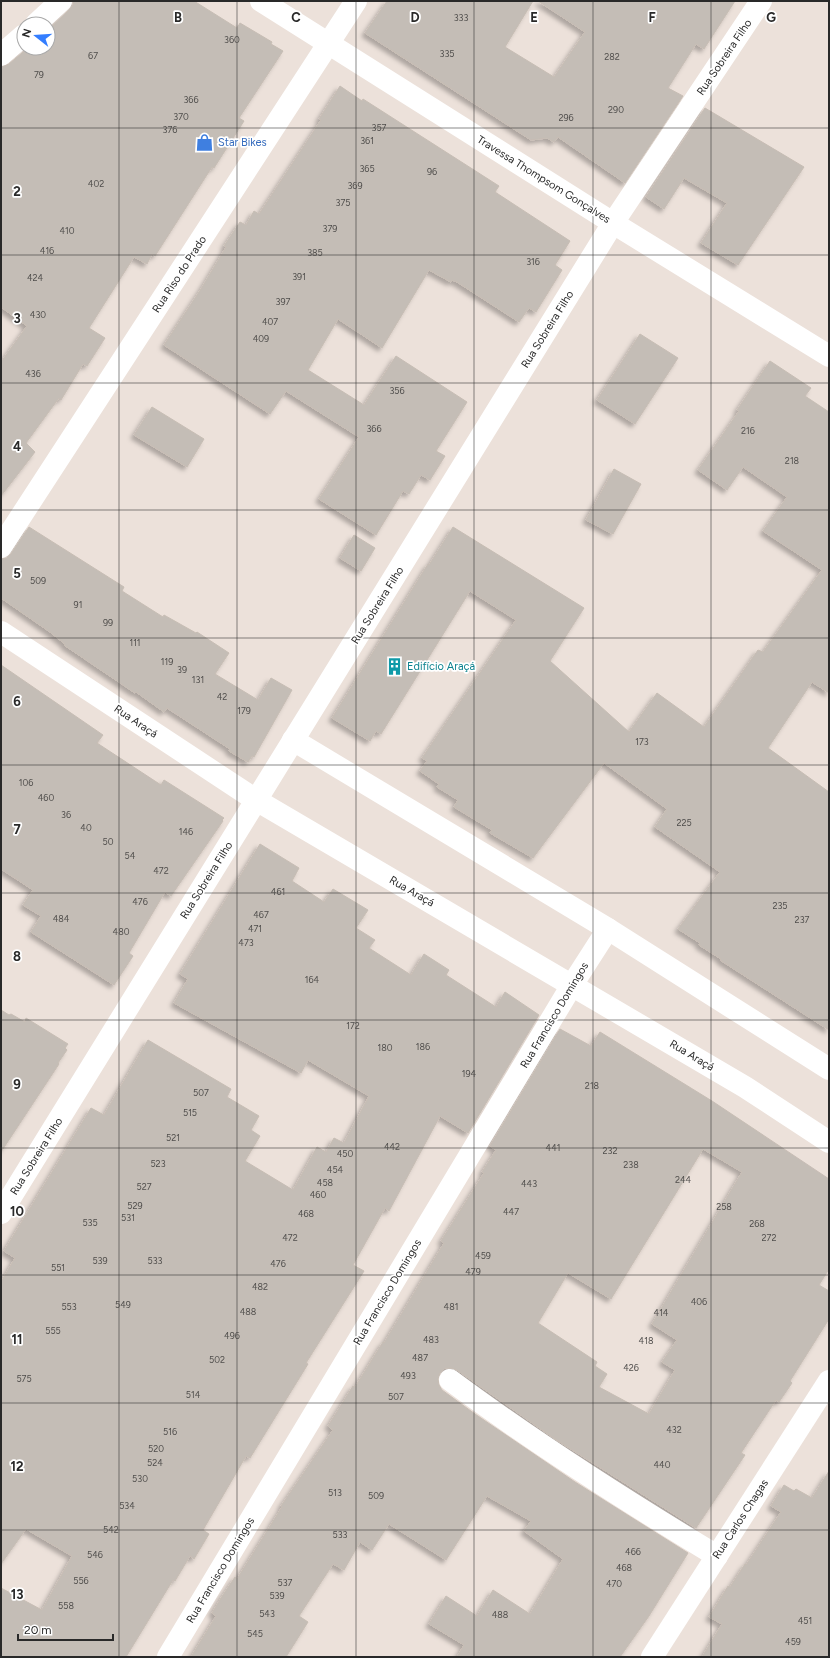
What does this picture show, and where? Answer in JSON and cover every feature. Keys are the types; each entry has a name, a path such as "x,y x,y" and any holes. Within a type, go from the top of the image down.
{"street":[{"path":"45,16 61,1"},
{"name":"Travessa Thompsom Gonçalves","path":"260,1 829,356"},
{"name":"Rua Riso do Prado","path":"1,547 356,1"},
{"name":"Rua Sobreira Filho","path":"1,1213 613,222 761,1"},
{"path":"1,55 16,42"},
{"name":"Rua Araçá","path":"1,632 256,800 745,1087 829,1142"},
{"path":"293,740 608,929 829,1069"},
{"name":"Rua Francisco Domingos","path":"168,1657 572,985 608,929"},
{"path":"450,1380 493,1412 617,1495 717,1556"},
{"name":"Rua Carlos Chagas","path":"652,1657 829,1381"}],"building":[{"path":"73,1 194,1 237,28 240,23 272,42 271,44 283,51 239,118 244,121 214,168 212,167 155,256 152,254 147,264 134,257 89,328 105,338 87,366 83,364 61,400 59,398 26,443 35,452 1,496 1,362 27,326 1,307 1,67 9,64 18,56 56,56 56,22 73,5"},
{"path":"387,1 533,1 505,47 554,77 585,32 538,1 735,1 704,49 696,44 668,88 683,96 625,183 558,137 554,142 547,138 531,140 365,33"},
{"path":"340,86 362,101 363,99 499,186 495,192 570,241 555,265 562,270 536,312 529,308 519,322 457,282 452,280 451,282 429,270 382,348 338,319 308,370 364,405 396,356 467,402 436,451 445,456 430,480 421,475 409,494 403,491 376,535 319,499 359,437 286,391 270,414 164,345 201,289 226,247 224,246 240,222 246,225 254,211 259,214 321,120 319,119"},
{"path":"705,108 804,167 738,265 701,243 727,203 684,178 664,209 646,197"},
{"path":"640,334 678,358 635,424 597,400"},
{"path":"770,361 811,388 805,396 829,412 829,693 812,682 768,748 829,792 829,1030 720,960 721,959 699,945 700,943 678,929 720,872 655,827 667,809 604,763 533,858 490,833 492,830 454,807 458,800 437,787 439,784 420,771 427,761 422,758 516,620 470,591 381,734 376,731 370,741 332,718 428,564 429,565 453,527 584,608 550,661 629,732 657,693 704,727 758,650 763,652 822,570 763,531 787,497 743,467 727,490 698,470 739,411 737,410"},
{"path":"152,407 204,439 187,467 134,435"},
{"path":"614,469 641,484 613,534 586,520"},
{"path":"29,527 124,587 122,591 163,617 164,615 196,633 197,632 229,653 215,674 258,700 271,678 292,690 254,757 252,756 248,762 229,751 230,749 167,708 164,712 64,645 65,644 50,632 1,598 1,559 7,558 11,554"},
{"path":"354,535 375,548 361,571 340,558"},
{"path":"1,665 103,735 97,743 161,785 164,780 224,818 171,896 165,892 129,953 133,956 114,985 31,932 41,916 23,905 33,890 1,869"},
{"path":"260,844 299,868 292,881 324,902 333,889 368,910 356,928 375,940 369,948 411,975 424,954 449,970 446,975 496,1007 505,992 539,1015 468,1133 440,1116 389,1211 385,1208 353,1265 364,1271 306,1363 308,1364 250,1458 246,1456 203,1530 209,1534 194,1559 190,1556 175,1581 173,1580 126,1657 1,1657 1,1588 42,1610 72,1556 26,1529 1,1564 1,1282 15,1258 4,1251 91,1108 104,1115 148,1040 231,1089 227,1097 259,1116 251,1130 260,1136 245,1161 293,1190 317,1147 326,1152 334,1138 344,1143 369,1096 308,1060 301,1073 174,1003 188,979 180,974"},
{"path":"1,1010 25,1022 26,1018 68,1044 65,1048 67,1050 58,1063 59,1064 1,1152"},
{"path":"560,1029 591,1046 600,1032 712,1101 829,1179 829,1269 819,1285 829,1291 829,1319 790,1381 792,1383 779,1402 776,1400 741,1453 745,1455 696,1528 555,1439 457,1370 445,1368 440,1373 438,1379 442,1390 475,1414 575,1482 688,1553 649,1616 620,1657 457,1657 464,1645 429,1624 446,1596 477,1616 493,1590 530,1614 563,1559 524,1531 531,1521 487,1496 446,1560 389,1524 372,1550 360,1542 344,1570 333,1564 299,1616 308,1622 286,1657 191,1657 216,1616 212,1613 221,1598 235,1577 237,1579 282,1507 281,1506 333,1430 328,1426 353,1386 355,1387 383,1342 384,1343 444,1243 441,1241 484,1173 482,1172 496,1150 490,1146","holes":["703,1149 742,1172 652,1324 677,1340 662,1362 675,1370 649,1414 599,1387 607,1374 595,1366 597,1362 538,1323 568,1273 611,1299"]},
{"path":"829,1471 829,1657 702,1657 722,1624 709,1617 728,1586 730,1587 745,1564 746,1565 781,1512 771,1506 784,1485 794,1491 796,1489 812,1498"}],"place":[{"name":"Star Bikes","path":"205,142"},
{"name":"Edifício Araçá","path":"394,666"}]}
